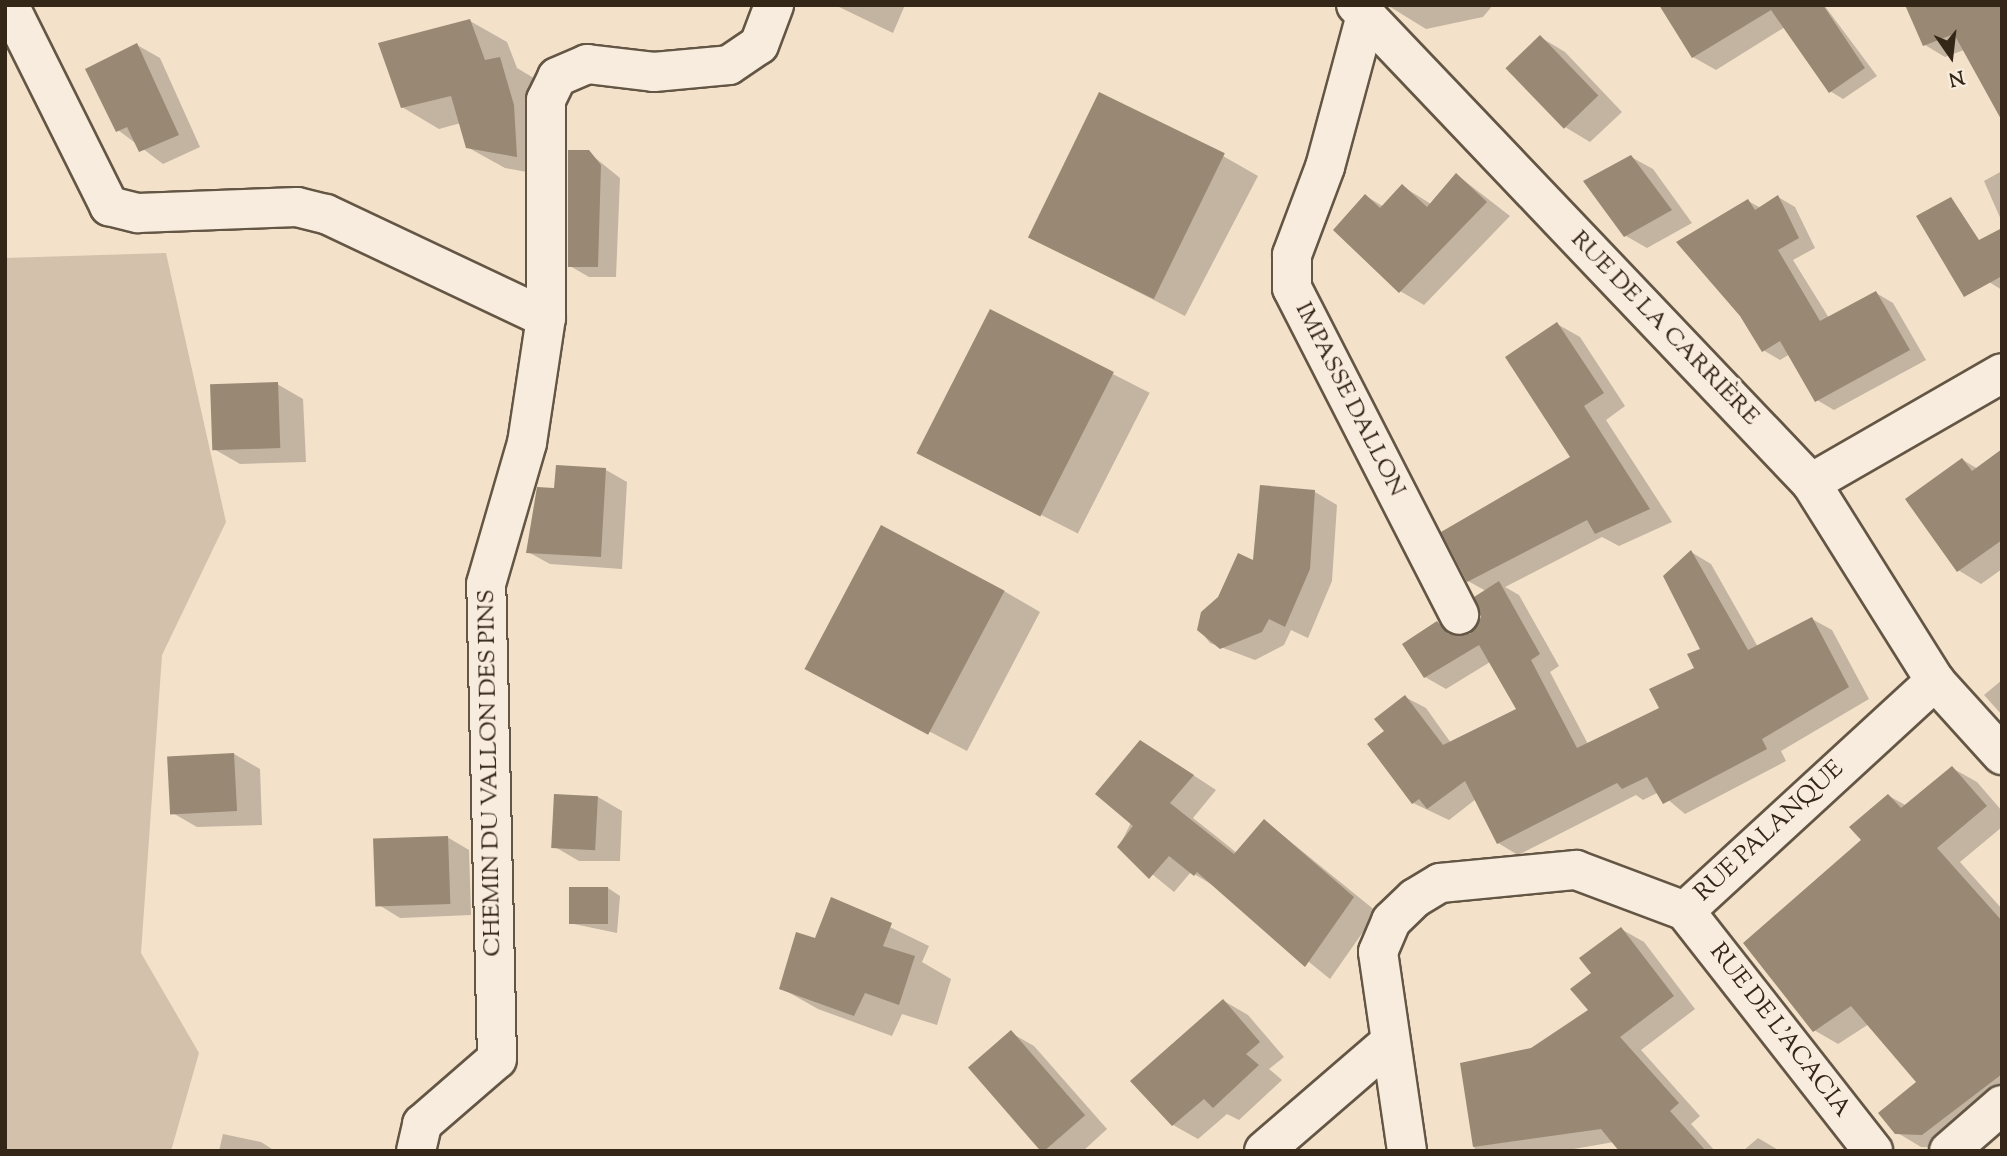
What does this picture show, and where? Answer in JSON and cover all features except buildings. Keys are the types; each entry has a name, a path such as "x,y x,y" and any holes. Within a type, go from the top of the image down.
{"street":[{"path":"9,5 109,206 138,213 297,207 327,214 546,318"},
{"name":"CHEMIN DU VALLON DES PINS","path":"416,1151 422,1124 497,1059 485,584 527,443 546,318 546,100 557,77 587,64 654,72 729,65 759,45 774,5"},
{"name":"RUE DE LA CARRIÈRE","path":"1361,10 1811,483 1935,681 2002,755"},
{"name":"IMPASSE DALLON","path":"1361,10 1325,167 1292,255 1292,288 1459,615"},
{"path":"1811,483 2002,373"},
{"name":"RUE PALANQUE","path":"1407,1151 1387,1045 1378,952 1391,921 1440,883 1576,870 1685,911 1935,681"},
{"name":"RUE DE L'ACACIA","path":"1685,911 1873,1151"},
{"path":"1264,1151 1387,1045"},
{"path":"1950,1151 2002,1105"}],"shaded area":[{"path":"166,253 226,522 162,655 141,953 199,1053 171,1151 5,1151 5,258"}]}
